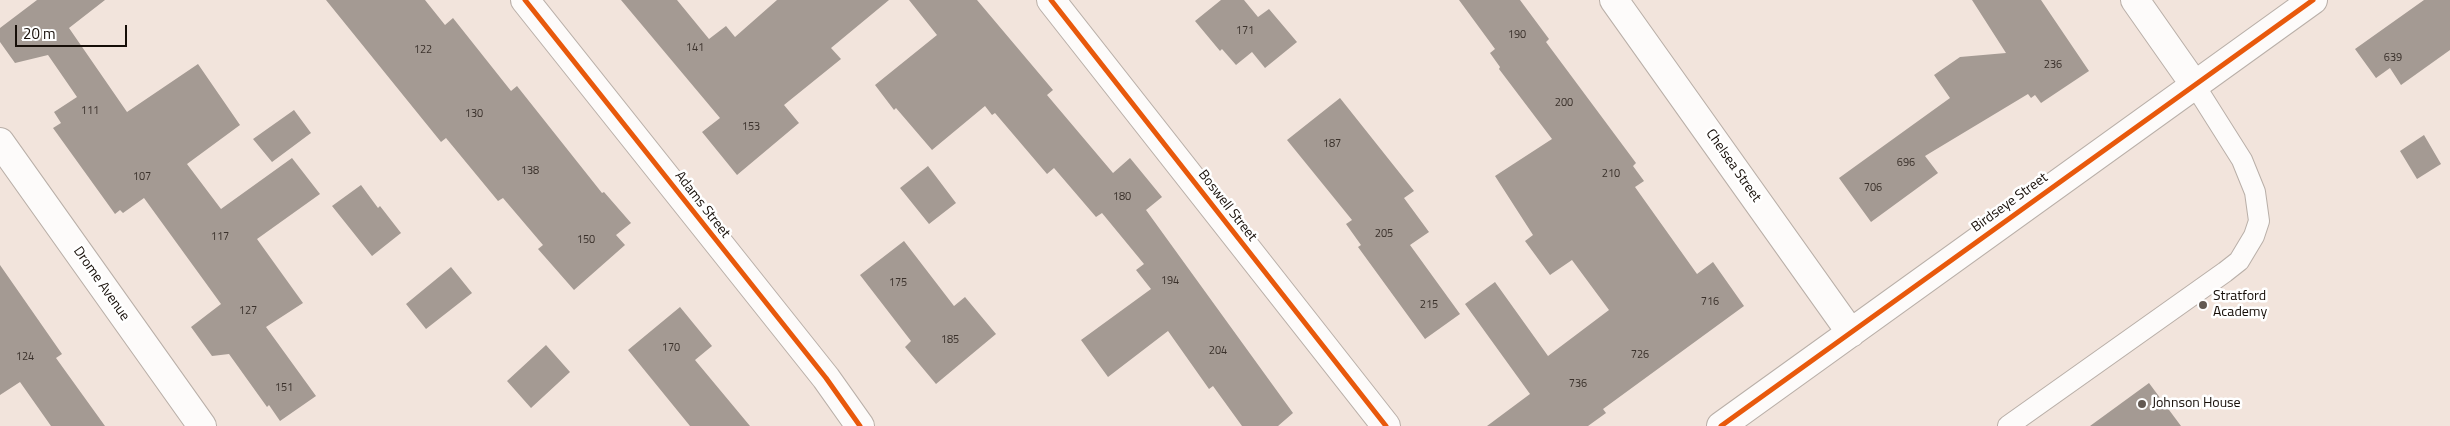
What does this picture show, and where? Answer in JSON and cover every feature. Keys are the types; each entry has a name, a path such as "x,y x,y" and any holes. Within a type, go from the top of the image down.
{"street":[{"name":"Adams Street","path":"525,0 826,378 860,426"},
{"name":"Boswell Street","path":"1051,0 1386,426"},
{"name":"Chelsea Street","path":"1614,0 1851,333"},
{"path":"2135,0 2194,84"},
{"name":"Birdseye Street","path":"1720,426 2313,0"},
{"name":"Drome Avenue","path":"0,142 202,426"}],"lane":[{"path":"2008,426 2225,272 2239,261 2254,236 2259,221 2258,206 2252,184 2242,160 2194,84"}],"building":[{"path":"37,0 105,0 69,28 127,112 198,64 240,125 187,164 221,209 292,158 320,194 257,239 303,303 266,327 316,396 280,421 269,405 267,407 229,354 212,356 191,327 221,304 144,198 123,213 120,210 115,214 53,128 61,123 54,112 77,97 48,55 15,63 0,42 0,28"},
{"path":"326,0 425,0 445,25 453,18 511,91 517,86 602,193 604,192 631,223 616,235 625,245 574,290 538,249 543,245 503,198 498,201 446,138 441,142"},
{"path":"621,0 677,0 709,39 726,26 735,37 777,0 889,0 831,48 841,59 784,105 799,123 737,175 702,132 720,118"},
{"path":"909,0 977,0 1053,90 1047,95 1113,173 1130,158 1162,197 1146,210 1293,413 1278,426 1242,426 1213,386 1209,389 1168,331 1108,377 1081,340 1151,289 1136,270 1144,264 1102,213 1096,217 1054,168 1047,174 995,113 992,115 985,106 932,150 896,108 894,110 875,85 937,35"},
{"path":"1221,0 1244,0 1258,17 1269,9 1297,42 1265,68 1252,52 1236,65 1222,49 1220,51 1195,21"},
{"path":"1459,0 1520,0 1549,39 1546,42 1636,163 1633,166 1644,181 1635,187 1697,274 1713,262 1744,306 1603,409 1606,413 1588,426 1487,426 1530,394 1465,304 1495,282 1548,356 1609,310 1572,260 1550,275 1525,241 1533,235 1495,176 1552,139 1499,69 1500,67 1490,53 1495,49"},
{"path":"1972,0 2041,0 2089,71 2041,103 2035,95 2031,98 2028,94 1925,156 1938,173 1871,222 1839,178 1950,98 1934,75 1960,57 2006,53"},
{"path":"2424,0 2450,0 2450,50 2401,85 2390,68 2376,78 2355,49"},
{"path":"1340,98 1414,191 1404,198 1429,232 1410,245 1460,314 1425,339 1358,247 1361,245 1346,224 1352,220 1287,140"},
{"path":"294,110 311,133 272,162 253,139"},
{"path":"2424,135 2441,164 2417,179 2400,151"},
{"path":"928,166 956,203 929,224 900,188"},
{"path":"361,185 378,208 380,206 401,233 372,256 332,206"},
{"path":"904,241 954,306 965,297 996,334 936,384 905,347 911,341 860,275"},
{"path":"0,265 62,354 56,358 105,426 51,426 20,382 0,395"},
{"path":"451,267 472,293 426,329 406,304"},
{"path":"680,307 712,346 695,360 750,426 690,426 628,350"},
{"path":"546,345 570,372 531,408 507,381"},
{"name":"Johnson House","path":"2149,383 2181,426 2090,426"}],"cycle path":[{"path":"525,0 826,378 860,426"},
{"path":"1051,0 1386,426"},
{"path":"1721,426 2313,0"}],"place":[{"name":"Stratford Academy","path":"2203,305"},
{"name":"Johnson House","path":"2142,404"}]}
